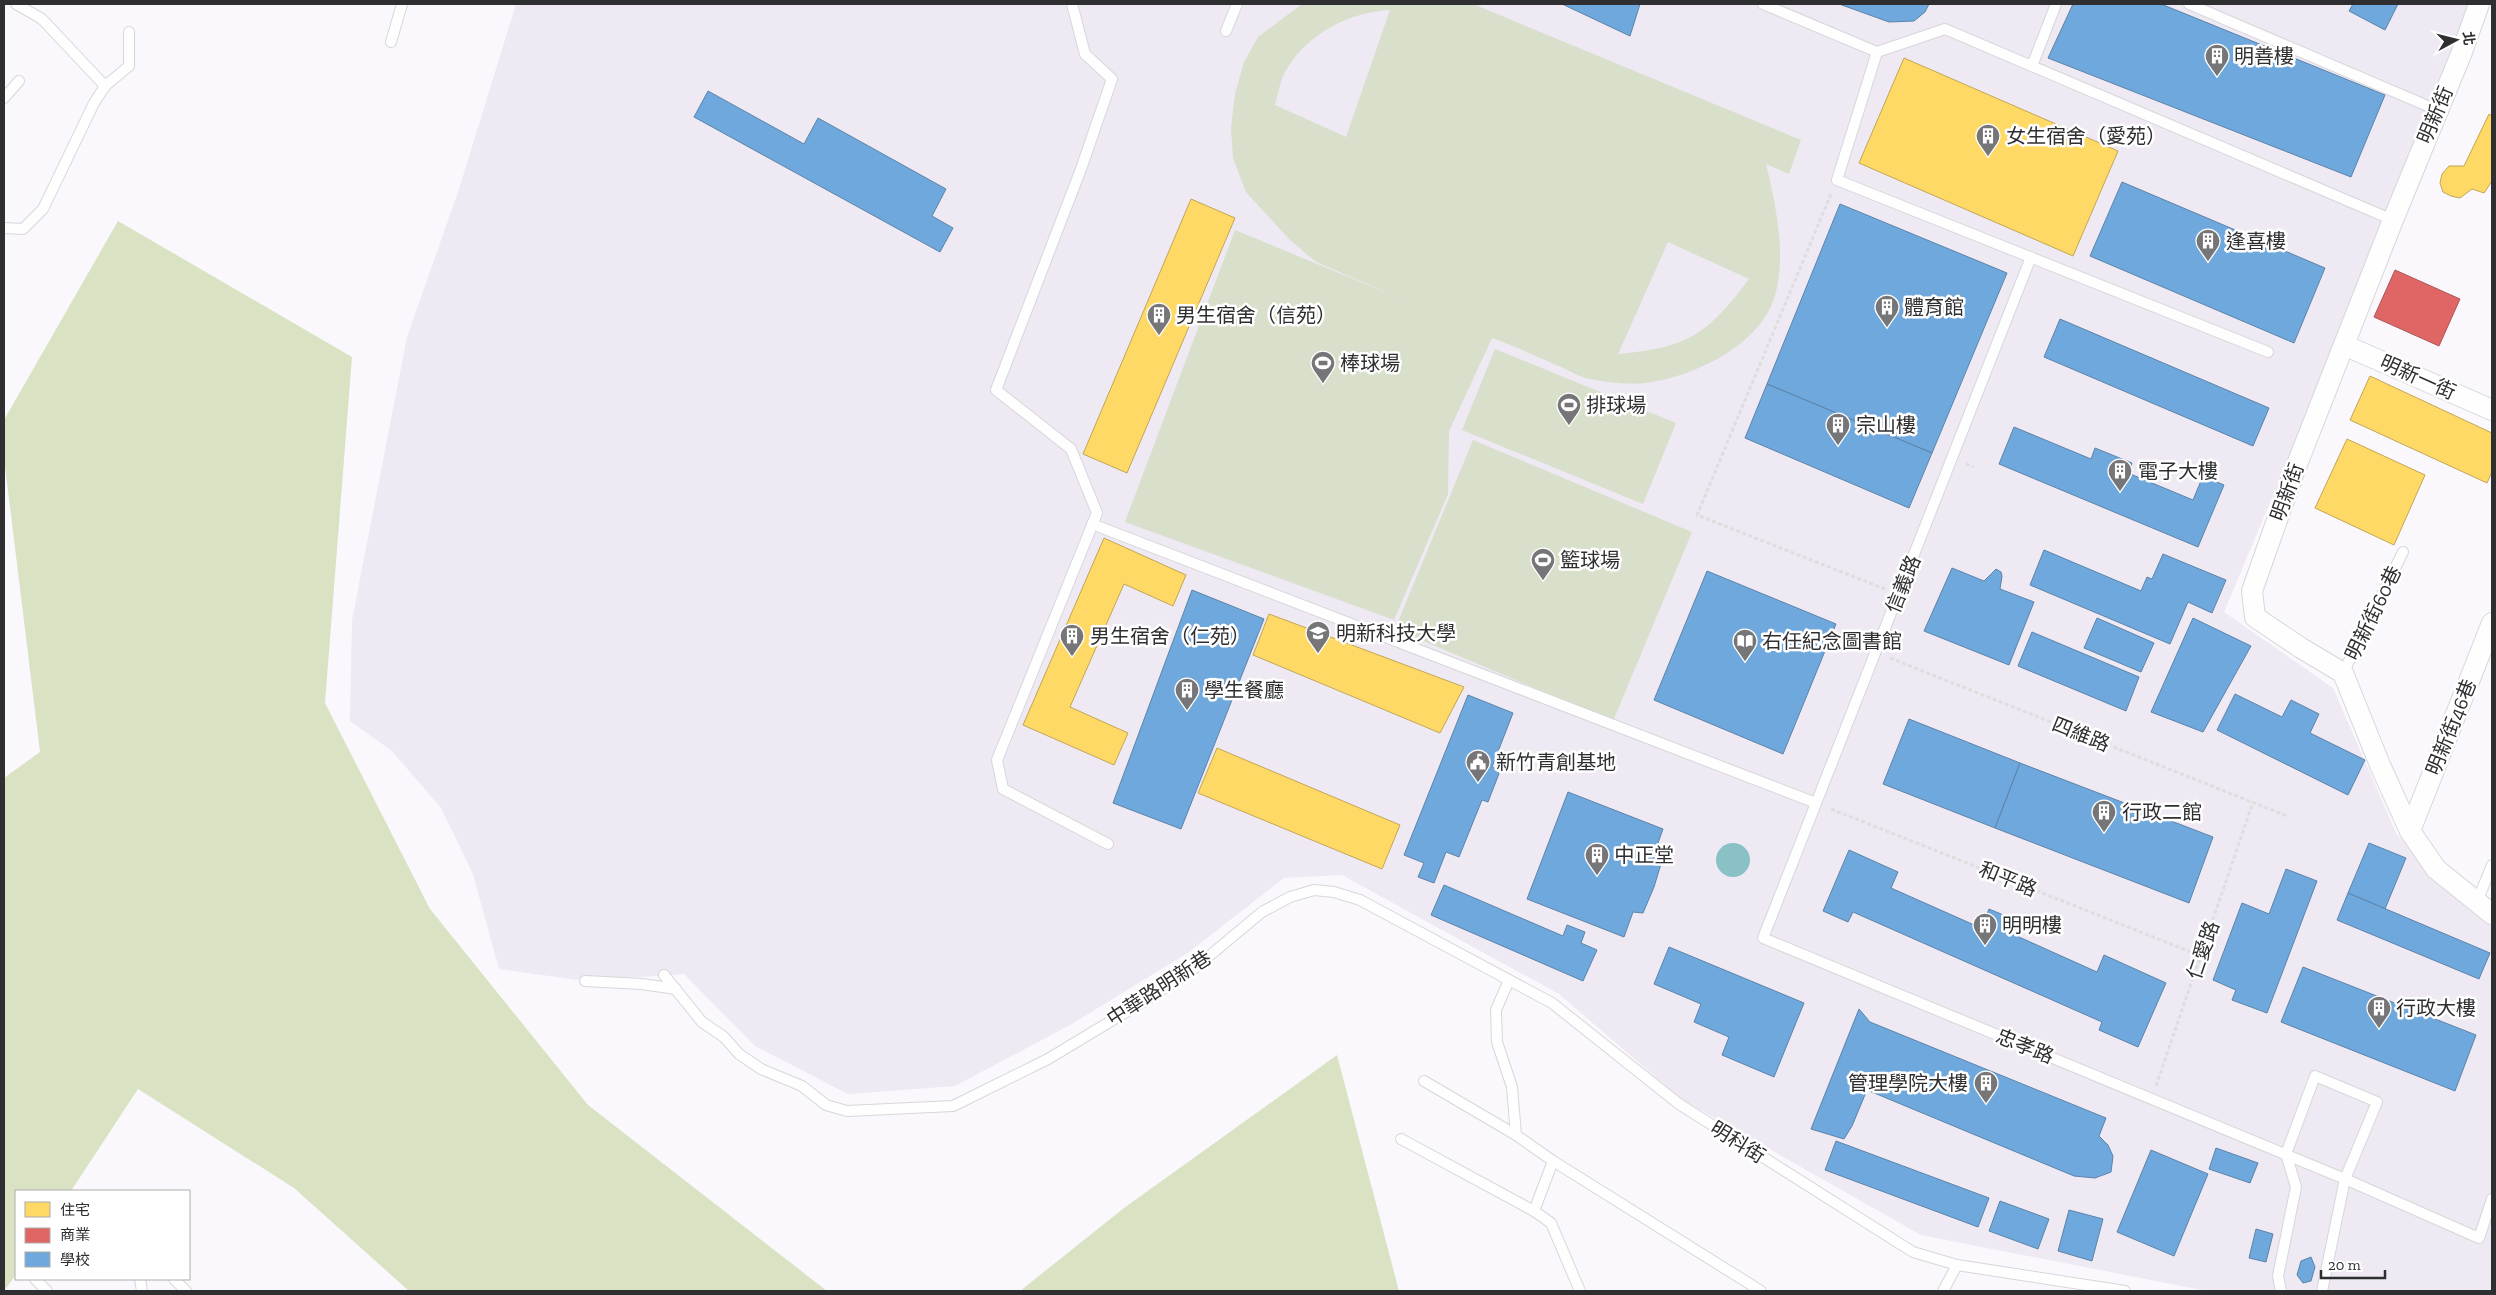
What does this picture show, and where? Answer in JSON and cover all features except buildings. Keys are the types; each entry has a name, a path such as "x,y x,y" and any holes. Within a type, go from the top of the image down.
{"street":[{"name":"明新街","path":"2343,673 2255,617 2252,591 2294,472 2437,110 2462,52 2479,4"},
{"name":"明新一街","path":"2344,345 2492,410"},
{"name":"明新街46巷","path":"2410,830 2492,623"},
{"path":"2343,673 2380,764 2410,830 2436,869 2485,908"}],"lane":[{"path":"16,4 42,19 105,86"},
{"path":"391,42 402,4"},
{"path":"1072,4 1085,54 1112,79 1082,169 996,390 1071,448 1096,513 997,760 1003,789 1108,844"},
{"path":"1226,31 1237,4"},
{"path":"1762,4 1877,52 1945,29 2393,220"},
{"path":"2032,66 2056,4"},
{"path":"2189,4 2437,110"},
{"path":"4,228 23,229 43,209 94,102 105,86 128,66 129,32"},
{"path":"1877,52 1837,180 2268,352"},
{"path":"4,98 18,81"},
{"name":"信義路","path":"1763,938 2031,257"},
{"path":"1092,524 1816,803"},
{"name":"明新街60巷","path":"2343,673 2403,552"},
{"path":"2485,908 2492,865"},
{"name":"中華路明新巷","path":"664,976 702,1022 724,1037 739,1054 761,1068 802,1086 826,1105 847,1111 953,1106 1048,1059 1190,972 1262,912 1290,897 1314,890 1334,892 1360,900 1509,980"},
{"name":"忠孝路","path":"1763,938 2286,1154 2479,1238 2492,1199"},
{"path":"1509,980 1496,1010 1496,1042 1512,1087 1516,1135"},
{"name":"明科街","path":"1509,980 1552,1003 1679,1104 1730,1138 1913,1252 1957,1265"},
{"path":"586,981 642,984 676,989"},
{"path":"2280,1291 2278,1276 2296,1187 2286,1154 2314,1076 2377,1102 2345,1179 2322,1291"},
{"path":"1424,1081 1516,1135 1760,1291"},
{"path":"1400,1138 1534,1211 1551,1223 1580,1291"},
{"path":"1534,1211 1553,1160"},
{"path":"1943,1291 1957,1265 2124,1291"},
{"path":"36,1280 47,1291"},
{"path":"175,1280 186,1291"}],"path":[{"path":"1837,180 1698,515 1898,594"},
{"name":"四維路","path":"1876,652 2287,816"},
{"name":"仁愛路","path":"2152,1098 2254,802"},
{"name":"和平路","path":"1816,803 2201,956"}],"shaded area":[{"name":"明新科技大學","path":"516,4 2464,4 2477,11 2224,612 2333,688 2397,835 2492,917 2492,1291 2207,1291 1921,1235 1681,1099 1559,994 1342,875 1284,878 1189,952 1070,1025 955,1086 848,1094 755,1046 684,974 585,981 499,969 473,874 441,808 392,751 350,721 352,620 407,337 459,189"}],"green space":[{"path":"1302,4 1473,4 1801,140 1789,174 1766,164 1777,216 1780,254 1779,273 1771,306 1762,321 1750,335 1735,348 1700,367 1682,374 1664,380 1639,384 1586,378 1492,338 1449,431 1448,494 1394,620 1125,522 1235,230 1404,300 1316,262 1289,239 1246,192 1233,158 1231,128 1235,94 1244,62 1258,37","holes":["1390,10 1346,137 1275,105 1285,72 1304,47 1317,36 1344,20 1359,15","1668,242 1749,279 1721,313 1694,335 1662,347 1618,354"]},
{"path":"118,221 352,357 325,703 430,909 588,1105 827,1291 409,1291 294,1188 138,1089 72,1190 15,1190 15,1276 4,1291 4,778 40,752 4,458 4,420"},
{"name":"排球場","path":"1495,349 1676,423 1643,504 1462,430"},
{"name":"籃球場","path":"1473,440 1692,532 1613,721 1395,629"},
{"path":"1337,1055 1399,1291 1020,1291 1124,1208"}],"water":[{"path":"1733,843 1745,848 1750,860 1745,872 1733,877 1721,872 1716,860 1721,848"}],"place":[{"name":"明善樓","path":"2217,77"},
{"name":"女生宿舍（愛苑）","path":"1988,157"},
{"name":"逢喜樓","path":"2208,262"},
{"name":"體育館","path":"1887,328"},
{"name":"男生宿舍（信苑）","path":"1159,336"},
{"name":"棒球場","path":"1323,384"},
{"name":"排球場","path":"1569,426"},
{"name":"宗山樓","path":"1838,446"},
{"name":"電子大樓","path":"2120,492"},
{"name":"籃球場","path":"1543,581"},
{"name":"明新科技大學","path":"1318,654"},
{"name":"男生宿舍（仁苑）","path":"1072,657"},
{"name":"右任紀念圖書館","path":"1745,662"},
{"name":"學生餐廳","path":"1187,711"},
{"name":"新竹青創基地","path":"1478,783"},
{"name":"行政二館","path":"2104,833"},
{"name":"中正堂","path":"1597,876"},
{"name":"明明樓","path":"1985,946"},
{"name":"行政大樓","path":"2379,1029"},
{"name":"管理學院大樓","path":"1986,1104"}]}
